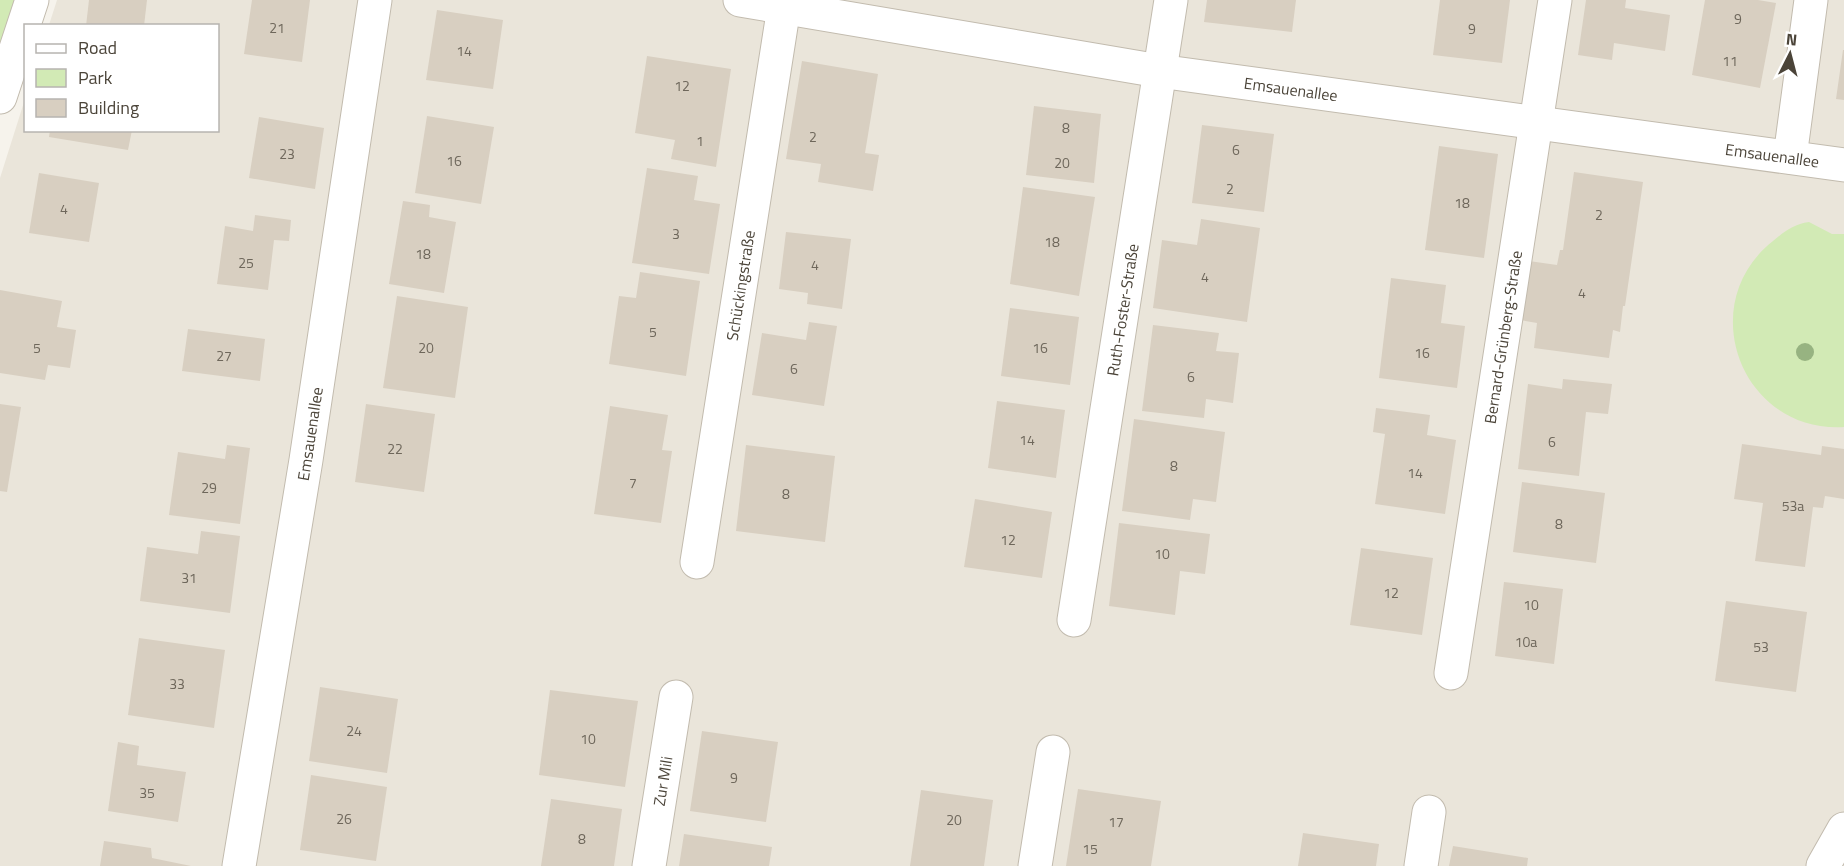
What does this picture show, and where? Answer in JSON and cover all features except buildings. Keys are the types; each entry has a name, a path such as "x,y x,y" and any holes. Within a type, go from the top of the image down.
{"street":[{"path":"24,24 32,0"},
{"name":"Emsauenallee","path":"239,866 306,460 375,0"},
{"name":"Emsauenallee","path":"740,0 1159,71 1844,165"},
{"name":"Ruth-Foster-Straße","path":"1074,620 1171,0"},
{"name":"Bernard-Grünberg-Straße","path":"1451,673 1555,0"},
{"path":"1790,156 1811,0"},
{"name":"Schückingstraße","path":"697,562 784,7"},
{"path":"0,97 24,24"},
{"name":"Zur Mili","path":"649,866 676,697"},
{"path":"1035,866 1053,752"},
{"path":"1421,866 1429,812"},
{"path":"1823,866 1844,829"}],"shaded area":[{"path":"57,0 1844,0 1844,866 0,866 0,178 24,102 24,132 219,132 219,24 49,24"}],"green space":[{"path":"0,0 19,0 0,58"},
{"path":"1809,222 1832,234 1844,234 1844,427 1808,423 1778,409 1755,387 1740,360 1733,329 1736,297 1749,267 1782,234 1794,226"}]}
